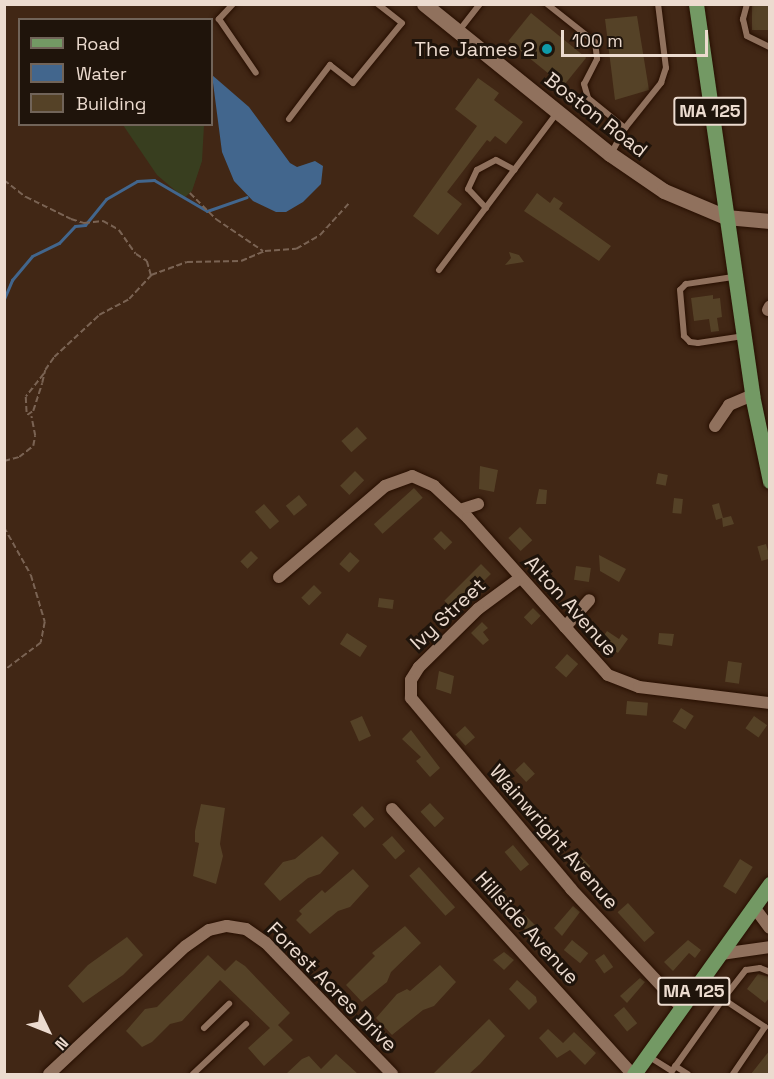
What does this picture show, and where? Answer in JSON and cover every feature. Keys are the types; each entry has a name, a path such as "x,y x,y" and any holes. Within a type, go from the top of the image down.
{"main road":[{"name":"MA 125","path":"696,4 726,217 737,276 752,395 769,476"},
{"name":"MA 125","path":"633,1074 770,884"}],"street":[{"name":"Boston Road","path":"424,4 610,154 664,191 726,217 770,221"},
{"path":"715,426 729,405 752,395"},
{"name":"Alton Avenue","path":"279,577 385,486 412,476 434,486 460,510 565,627 594,663 622,683 770,703"},
{"path":"460,510 478,504"},
{"name":"Ivy Street","path":"410,684 416,670 450,636 520,578"},
{"path":"565,627 589,600"},
{"name":"Wainwright Avenue","path":"410,684 413,702 443,739 578,896 682,1008"},
{"name":"Hillside Avenue","path":"392,809 633,1074"},
{"path":"754,907 770,928"},
{"name":"Forest Acres Drive","path":"49,1074 186,945 209,930 227,926 256,934 392,1074"},
{"path":"721,954 770,946"}],"lane":[{"path":"233,4 219,19 256,73"},
{"path":"289,119 330,65 353,82 402,23 378,4"},
{"path":"457,32 480,4"},
{"path":"547,4 595,42 597,58 584,84 588,98 625,128"},
{"path":"610,154 625,128 661,83 666,68 658,4"},
{"path":"747,4 743,20 747,36 770,47"},
{"path":"439,270 558,113"},
{"path":"486,208 468,189 477,170 496,160 515,170"},
{"path":"737,276 686,284 680,290 680,308 684,336 690,342 745,336"},
{"path":"672,1071 746,970 760,968 770,972"},
{"path":"700,983 767,1026 733,1074"},
{"path":"204,1028 230,1004"},
{"path":"193,1074 246,1024"},
{"path":"648,1055 672,1071 688,1074"}],"path":[{"path":"4,180 43,207 84,223 103,221 119,230 136,254 147,261 151,275"},
{"path":"190,193 216,219 264,251"},
{"path":"30,415 25,412 26,397 54,357 86,325 129,299 151,275 187,262 240,261 264,251 285,251 309,242 349,203"},
{"path":"4,461 19,457 33,446 35,436 30,415 44,374"},
{"path":"4,527 31,575 45,622 41,643 4,671"}],"green space":[{"path":"124,126 204,126 202,161 192,191 184,198 157,175"}],"water":[{"path":"213,76 249,107 290,163 297,167 315,161 323,166 321,184 303,202 286,212 276,212 253,201 234,181 222,152"}],"building":[{"path":"752,4 770,4 770,30 752,30"},
{"name":"The James 2","path":"531,13 586,58 564,86 508,41"},
{"path":"637,16 649,90 615,100 605,19"},
{"path":"478,78 499,93 494,100 523,122 506,144 495,136 490,142 487,140 447,192 462,204 438,235 413,216 477,126 455,109"},
{"path":"537,193 550,203 554,197 563,203 559,209 611,246 599,261 524,211"},
{"path":"509,252 519,255 524,262 505,265 511,258"},
{"path":"713,295 713,299 720,298 722,317 717,318 719,331 711,332 709,319 694,321 691,298"},
{"path":"357,427 367,438 351,452 341,441"},
{"path":"480,466 498,470 494,492 479,489"},
{"path":"355,471 364,480 349,495 340,486"},
{"path":"658,473 668,475 666,486 656,484"},
{"path":"414,488 423,498 383,534 374,524"},
{"path":"539,489 547,490 546,504 536,504"},
{"path":"299,495 307,505 294,516 286,506"},
{"path":"674,498 683,499 681,514 672,513"},
{"path":"719,503 723,518 731,516 734,524 723,527 722,518 716,520 712,505"},
{"path":"264,504 279,521 270,529 255,512"},
{"path":"520,527 532,540 521,551 508,538"},
{"path":"441,531 452,542 445,550 433,539"},
{"path":"766,544 770,558 761,561 757,546"},
{"path":"251,551 258,558 247,569 240,562"},
{"path":"350,552 360,561 349,573 339,564"},
{"path":"599,555 626,569 619,582 600,571"},
{"path":"481,564 491,574 454,611 444,601"},
{"path":"576,566 591,568 589,582 574,580"},
{"path":"314,585 322,593 309,606 301,598"},
{"path":"379,598 394,600 393,609 378,607"},
{"path":"533,608 541,616 532,625 524,617"},
{"path":"482,622 488,628 483,632 489,640 483,645 471,633"},
{"path":"607,631 619,639 622,634 628,639 618,653 600,641"},
{"path":"347,633 367,646 360,657 340,644"},
{"path":"659,633 674,634 672,646 658,644"},
{"path":"567,654 578,664 566,677 555,667"},
{"path":"728,661 742,663 739,684 725,682"},
{"path":"439,671 454,676 451,694 436,689"},
{"path":"627,701 648,703 647,716 626,714"},
{"path":"681,708 694,716 685,730 673,722"},
{"path":"362,716 371,736 359,741 350,721"},
{"path":"754,716 767,725 759,737 745,728"},
{"path":"465,726 475,737 465,746 455,735"},
{"path":"411,730 440,768 430,777 416,761 421,757 402,739"},
{"path":"524,762 535,774 526,782 515,770"},
{"path":"430,803 444,818 435,827 420,812"},
{"path":"201,804 225,808 220,844 223,856 216,884 193,876 199,843 195,842 195,831"},
{"path":"362,806 374,819 365,828 352,815"},
{"path":"322,836 339,853 320,874 308,878 280,901 264,884 283,862 295,859"},
{"path":"392,836 405,851 395,860 382,845"},
{"path":"513,845 529,864 521,871 505,852"},
{"path":"579,855 590,866 583,873 572,862"},
{"path":"740,859 753,867 736,894 723,886"},
{"path":"419,867 455,907 445,916 409,876"},
{"path":"353,869 369,886 350,907 338,911 310,934 296,920 302,914 299,911 322,890 325,893"},
{"path":"499,886 509,898 501,905 491,893"},
{"path":"628,903 655,933 644,942 618,912"},
{"path":"573,906 580,912 562,936 554,928"},
{"path":"525,915 537,927 530,934 518,922"},
{"path":"405,926 421,943 391,972 387,982 362,1002 346,985 375,956 372,953"},
{"path":"127,937 143,955 123,975 83,1003 68,986 88,965"},
{"path":"572,940 588,953 580,963 564,950"},
{"path":"688,940 701,950 695,958 689,953 673,971 664,962"},
{"path":"504,952 514,960 504,970 493,960"},
{"path":"604,954 613,967 604,973 595,960"},
{"path":"208,955 225,971 236,960 245,966 290,1013 278,1025 293,1040 264,1066 248,1048 270,1028 220,980 182,1021 170,1024 152,1042 142,1047 126,1031 145,1009 157,1007"},
{"path":"440,965 456,982 434,1006 423,1010 392,1035 376,1018 397,994 407,989 410,991"},
{"path":"758,974 770,977 770,997 765,1003 747,989"},
{"path":"640,978 645,982 627,1003 620,996"},
{"path":"517,980 536,997 537,1002 529,1010 509,989"},
{"path":"624,1007 637,1023 627,1032 614,1015"},
{"path":"489,1019 505,1036 480,1064 469,1074 433,1074"},
{"path":"548,1029 563,1043 574,1032 596,1053 585,1065 570,1050 557,1058 539,1038"},
{"path":"770,1050 770,1074 751,1074"},
{"path":"336,1054 358,1074 286,1074 302,1059 309,1056 321,1069"}],"waterway":[{"path":"4,299 12,280 32,256 59,243 75,226 85,225 106,199 137,181 154,180 207,211 247,197"}],"place":[{"name":"The James 2","path":"547,49"}]}
